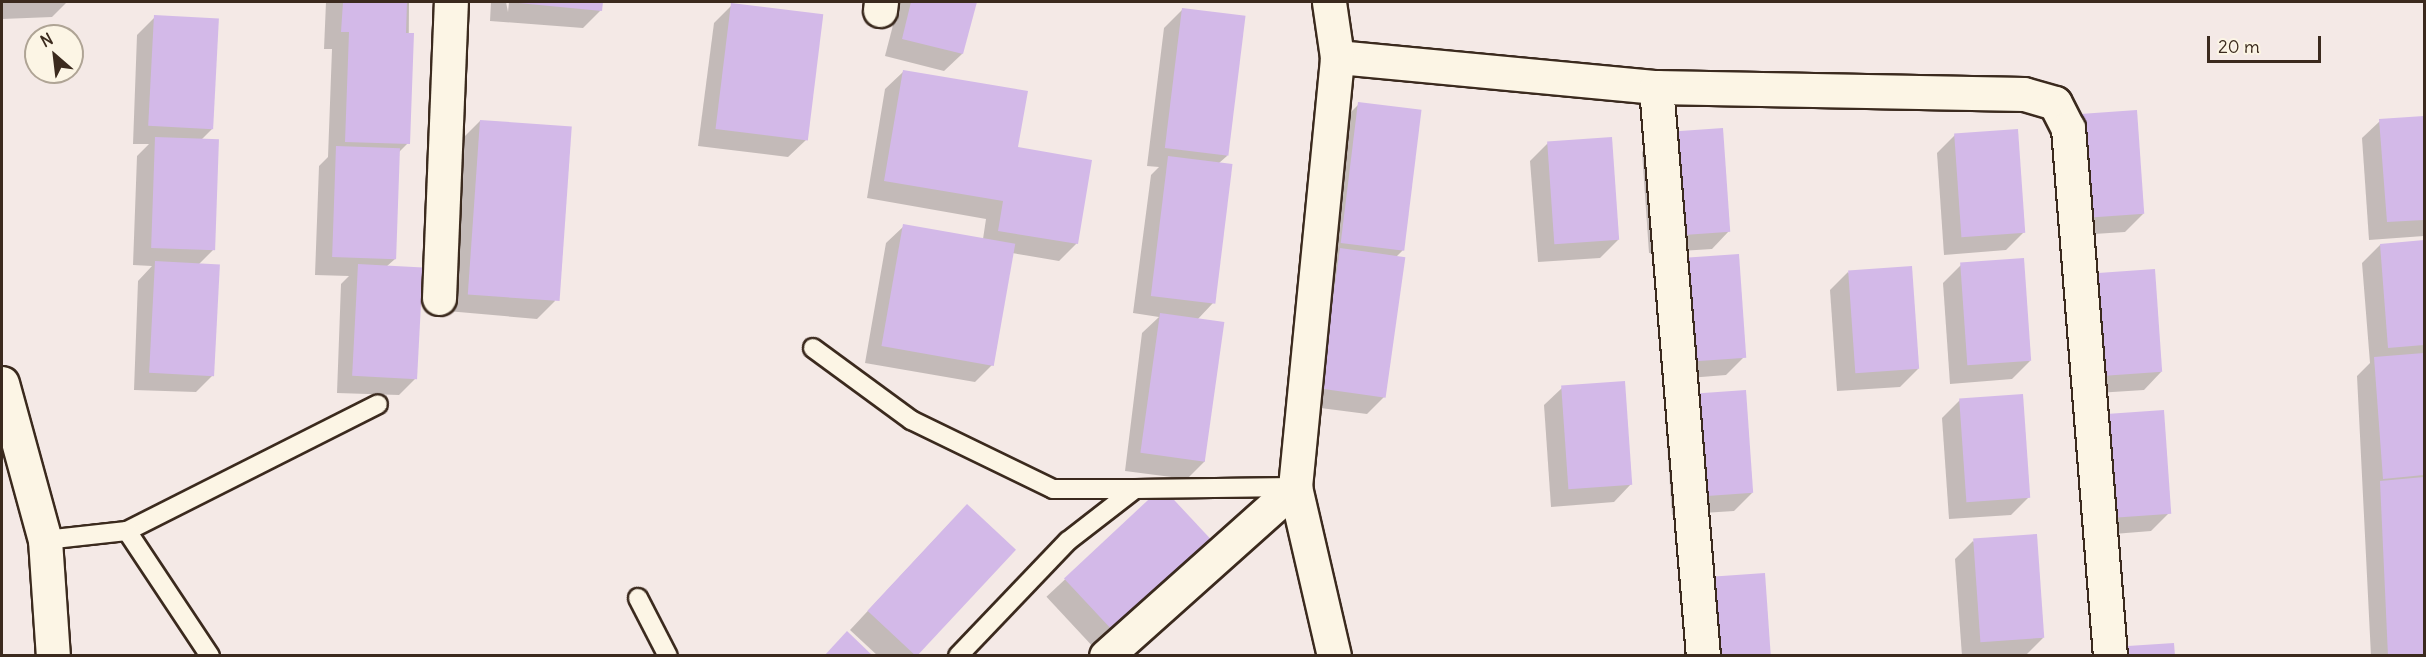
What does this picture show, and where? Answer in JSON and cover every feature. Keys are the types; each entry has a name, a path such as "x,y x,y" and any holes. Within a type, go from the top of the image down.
{"street":[{"path":"439,298 451,2"},
{"path":"1329,2 1337,57 1295,487 1334,656"},
{"path":"1337,57 1656,87 2024,94 2055,103 2068,128 2110,656"},
{"path":"1656,87 1703,656"},
{"path":"2,383 45,540 53,656"},
{"path":"1106,656 1295,487"}],"lane":[{"path":"813,348 911,420 1053,489 1295,487"},
{"path":"45,540 127,531 378,404"},
{"path":"958,656 1068,542 1135,489"},
{"path":"127,531 210,656"},
{"path":"638,598 668,656"}],"building":[{"path":"343,2 407,2 406,33 414,33 410,144 345,142 349,32 341,32"},
{"path":"507,2 603,2 602,11"},
{"path":"911,2 977,2 963,54 902,39"},
{"path":"731,3 823,14 808,140 716,129"},
{"path":"1182,8 1246,16 1228,156 1165,148"},
{"path":"154,15 219,18 213,129 148,126"},
{"path":"903,70 1028,91 1018,147 1092,160 1078,244 998,231 1003,201 884,181"},
{"path":"1358,102 1422,110 1404,251 1341,243"},
{"path":"2137,110 2144,214 2080,218 2073,114"},
{"path":"2424,116 2424,220 2387,222 2379,119"},
{"path":"480,120 572,126 560,301 468,295"},
{"path":"1723,128 1730,232 1666,236 1659,132"},
{"path":"2018,129 2025,233 1961,237 1954,133"},
{"path":"155,137 219,139 215,250 151,248"},
{"path":"1612,137 1619,240 1554,244 1547,142"},
{"path":"336,146 400,148 396,259 332,257"},
{"path":"1168,156 1233,164 1215,304 1151,296"},
{"path":"903,224 1015,244 994,366 881,346"},
{"path":"2424,240 2424,345 2388,348 2380,244"},
{"path":"1340,248 1405,257 1386,398 1320,389"},
{"path":"1739,254 1746,358 1681,362 1674,259"},
{"path":"2024,258 2031,361 1967,365 1960,262"},
{"path":"155,261 220,264 214,376 149,373"},
{"path":"358,264 423,267 417,379 352,376"},
{"path":"1912,266 1919,369 1855,373 1848,270"},
{"path":"2155,269 2162,372 2098,376 2091,273"},
{"path":"1160,313 1224,322 1205,462 1140,453"},
{"path":"2424,353 2424,475 2383,479 2374,357"},
{"path":"1625,381 1632,485 1568,489 1561,385"},
{"path":"1746,390 1753,493 1689,497 1682,394"},
{"path":"2023,394 2030,498 1966,502 1959,398"},
{"path":"2164,410 2171,514 2106,518 2099,415"},
{"path":"2424,477 2424,656 2388,656 2380,481"},
{"path":"1162,487 1214,543 1116,634 1064,578"},
{"path":"967,504 1016,550 917,656 867,611"},
{"path":"2037,534 2044,638 1980,642 1973,538"},
{"path":"1765,573 1771,656 1706,656 1700,578"},
{"path":"847,631 873,656 824,656"},
{"path":"2174,643 2175,656 2097,656 2097,648"}]}
